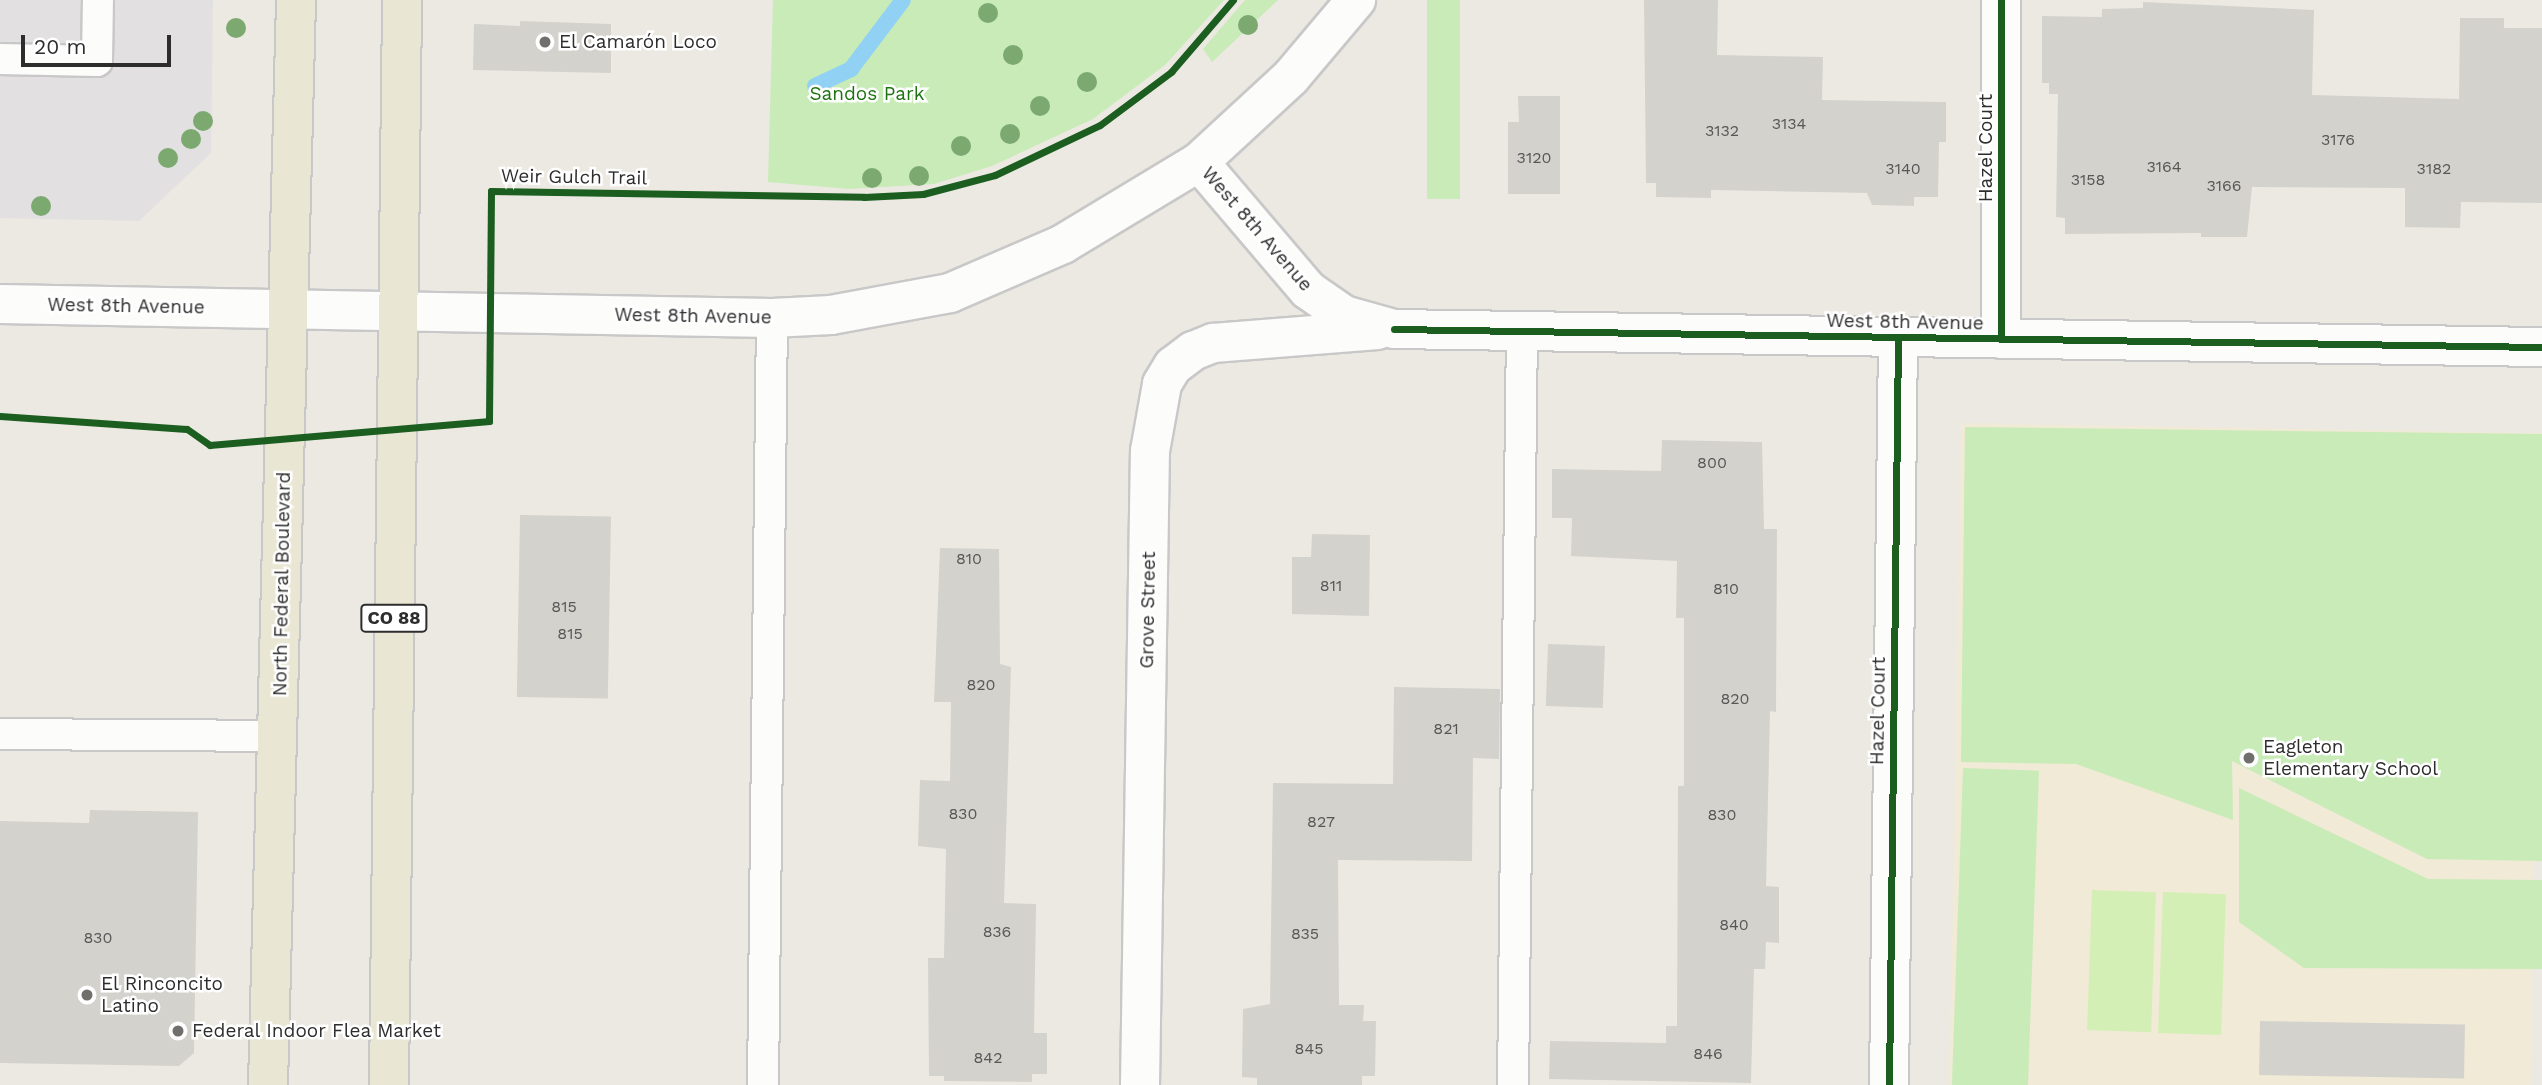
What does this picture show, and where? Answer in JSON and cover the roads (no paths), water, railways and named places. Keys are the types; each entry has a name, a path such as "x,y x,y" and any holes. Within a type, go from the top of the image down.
{"main road":[{"name":"North Federal Boulevard","path":"268,1085 296,0"},
{"name":"CO 88","path":"389,1085 402,0"}],"street":[{"path":"1199,162 1291,77 1356,0"},
{"name":"Hazel Court","path":"2001,0 2001,339"},
{"name":"West 8th Avenue","path":"0,304 772,318 831,315 950,293 1063,244 1199,162 1308,290 1344,315 1394,329 2542,347"},
{"name":"Grove Street","path":"1140,1085 1150,451 1162,384 1173,366 1193,351 1213,343 1394,329"},
{"name":"Hazel Court","path":"1889,1085 1898,338"}],"lane":[{"path":"0,59 97,61 98,0"},
{"path":"763,1085 772,318"},
{"path":"1513,1085 1521,331"},
{"path":"0,734 278,736"}],"waterway":[{"path":"815,86 851,69 903,0"}],"place":[{"name":"El Camarón Loco","path":"545,42"},
{"name":"Eagleton Elementary School","path":"2249,758"},
{"name":"El Rinconcito Latino","path":"87,995"},
{"name":"Federal Indoor Flea Market","path":"178,1031"}],"park label":[{"name":"Sandos Park","path":"867,94"}]}
